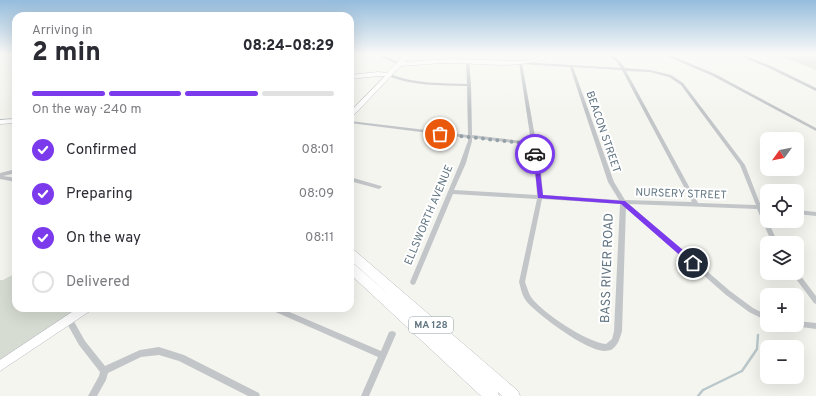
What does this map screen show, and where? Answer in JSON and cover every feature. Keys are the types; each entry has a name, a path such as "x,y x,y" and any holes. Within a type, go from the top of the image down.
{"highway":[{"path":"363,75 371,72"},
{"path":"354,76 378,74 389,75 392,72"},
{"name":"MA 128","path":"354,257 513,396"},
{"name":"MA 128","path":"354,271 492,396"}],"main road":[{"path":"354,112 389,75"},
{"path":"0,119 12,118"},
{"path":"0,122 12,121"},
{"path":"0,366 80,312"}],"street":[{"name":"ELLSWORTH AVENUE","path":"413,282 463,163 470,141 468,72"},
{"path":"522,72 540,197"},
{"name":"BEACON STREET","path":"573,72 611,182 623,202 728,293 751,310 760,314"},
{"path":"625,72 696,204"},
{"path":"656,72 682,84 742,165 772,236"},
{"path":"708,72 816,130"},
{"path":"781,72 816,90"},
{"path":"389,75 395,78 420,82 469,85"},
{"path":"354,122 533,144"},
{"path":"0,176 12,173"},
{"path":"0,176 12,179"},
{"path":"354,180 379,187"},
{"name":"NURSERY STREET","path":"451,192 759,208"},
{"name":"BASS RIVER ROAD","path":"540,197 522,282 525,293 538,309 586,343 607,348 614,342 618,331 623,202"},
{"path":"804,213 816,214"},
{"path":"800,280 816,301"},
{"path":"283,312 383,354"},
{"path":"69,320 82,343 104,371 103,377 92,396"},
{"path":"804,325 816,326"},
{"path":"365,396 392,334"},
{"path":"104,371 140,354 159,351 181,358 256,396"}],"shaded area":[{"path":"12,275 12,312 71,312 0,359 0,280"}],"waterway":[{"path":"698,396 703,390 742,371 757,349 758,335"}],"way so far":[{"path":"440,134 533,144 535,154"}],"route":[{"path":"535,154 540,197 623,202 693,263"}]}
